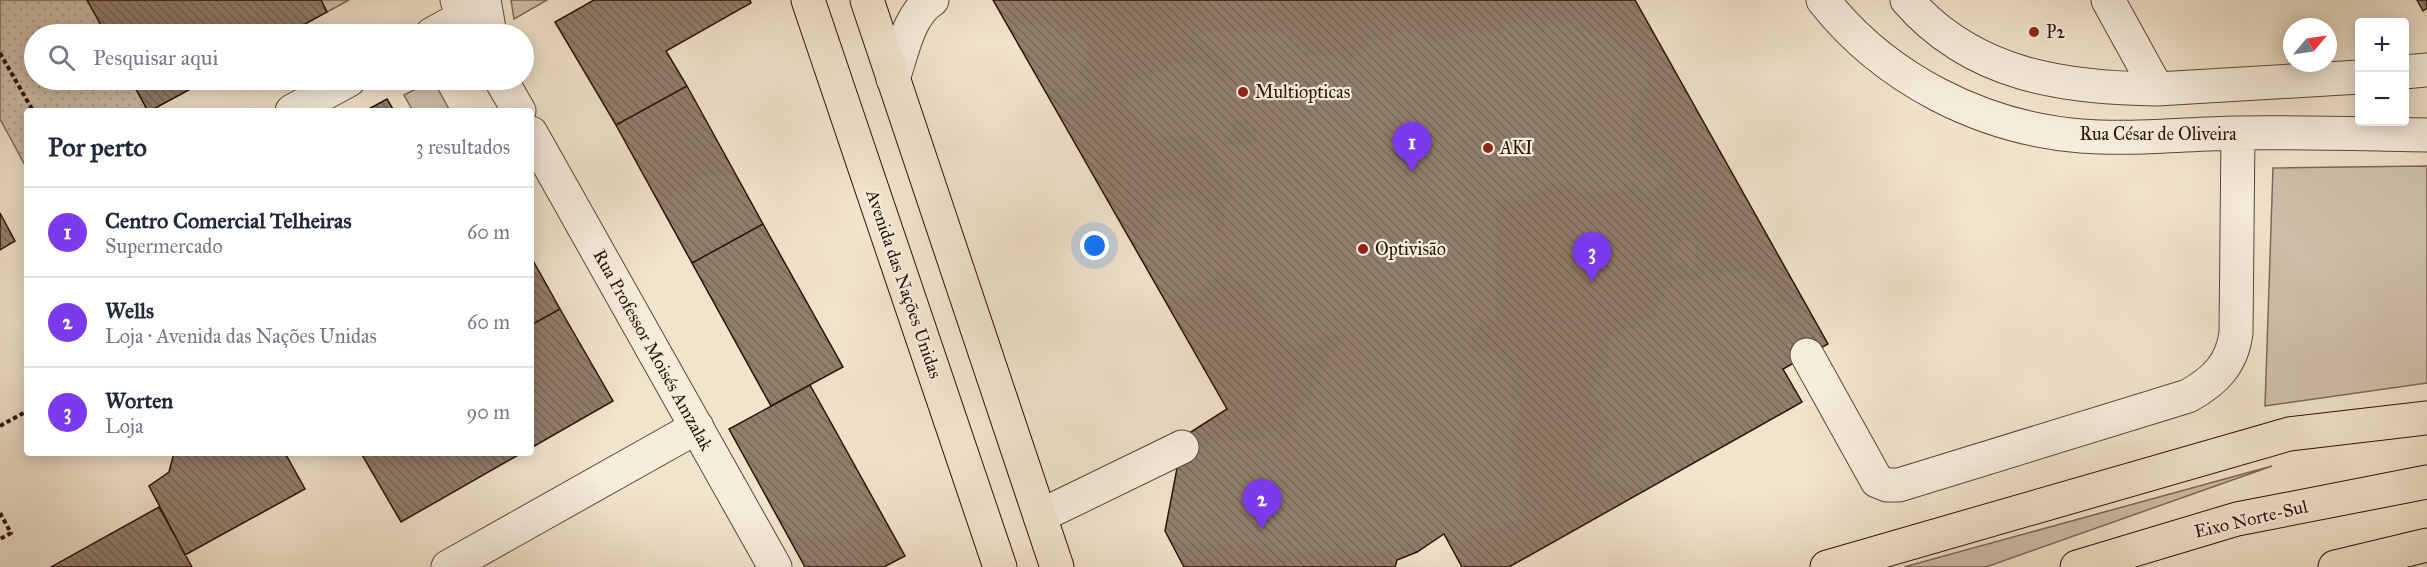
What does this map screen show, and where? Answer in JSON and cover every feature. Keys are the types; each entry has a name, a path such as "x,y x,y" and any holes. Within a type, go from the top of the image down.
{"main road":[{"name":"Avenida das Nações Unidas","path":"808,0 1000,567"},
{"path":"874,5 893,79 1058,567"},
{"path":"1827,567 2289,434 2427,418"},
{"name":"Eixo Norte-Sul","path":"2077,567 2237,519 2427,482"},
{"path":"2335,567 2427,545"}],"street":[{"path":"893,79 915,19 933,0"},
{"name":"Rua César de Oliveira","path":"1823,0 1860,40 1892,66 1926,88 1962,107 2001,121 2041,130 2081,136 2123,137 2238,133 2427,135"},
{"path":"1907,0 1923,18 1964,48 2009,70 2054,81 2157,89 2355,77"},
{"path":"2108,0 2157,89"},
{"path":"450,24 469,13 480,24"},
{"path":"2409,72 2427,70"},
{"path":"298,108 331,90"},
{"path":"507,90 517,108"},
{"path":"1807,355 1877,481 1887,485 1899,485 2188,396 2206,386 2222,371 2234,349 2238,133"},
{"name":"Rua Professor Moisés Amzalak","path":"534,138 775,567"},
{"path":"450,567 697,427"},
{"path":"1040,516 1182,447"}],"path":[{"path":"0,53 31,108"},
{"path":"0,426 24,413"},
{"path":"0,513 11,533 0,539"}],"shaded area":[{"path":"0,0 87,0 100,24 24,24 24,90 136,90 146,108 24,108 24,163 0,119"},
{"path":"321,0 349,0 327,12"},
{"path":"511,0 547,0 514,19"},
{"path":"414,90 438,90 448,108 411,108 404,95"},
{"path":"2427,166 2427,383 2265,406 2273,168"},
{"path":"2272,466 1986,567 1904,567"}],"building":[{"path":"87,0 321,0 327,12 305,24 100,24"},
{"path":"594,0 750,0 751,3 666,51 687,86 616,125 555,22"},
{"path":"993,0 1635,0 1828,344 1783,369 1802,402 1509,567 1462,567 1444,534 1417,552 1397,560 1395,567 1184,567 1165,531 1183,437 1227,409"},
{"path":"2417,0 2427,0 2427,8 2423,11"},
{"path":"687,86 763,224 692,263 616,125"},
{"path":"136,90 189,90 156,108 146,108"},
{"path":"387,99 392,108 370,108"},
{"path":"0,213 15,241 0,250"},
{"path":"763,224 843,367 771,406 692,263"},
{"path":"534,262 560,309 534,323"},
{"path":"560,309 613,401 534,446 534,323"},
{"path":"810,385 905,556 884,567 805,567 729,429"},
{"path":"173,456 287,456 305,489 185,555 149,486 169,472"},
{"path":"363,456 516,456 401,522"},
{"path":"159,507 192,567 51,567"}],"place":[{"name":"P2","path":"2034,32"},
{"name":"Multiopticas","path":"1243,92"},
{"name":"AKI","path":"1488,148"},
{"name":"Centro Comercial Telheiras","path":"1412,172"},
{"name":"Optivisão","path":"1363,249"},
{"name":"Worten","path":"1592,282"},
{"name":"Wells","path":"1262,529"}]}
